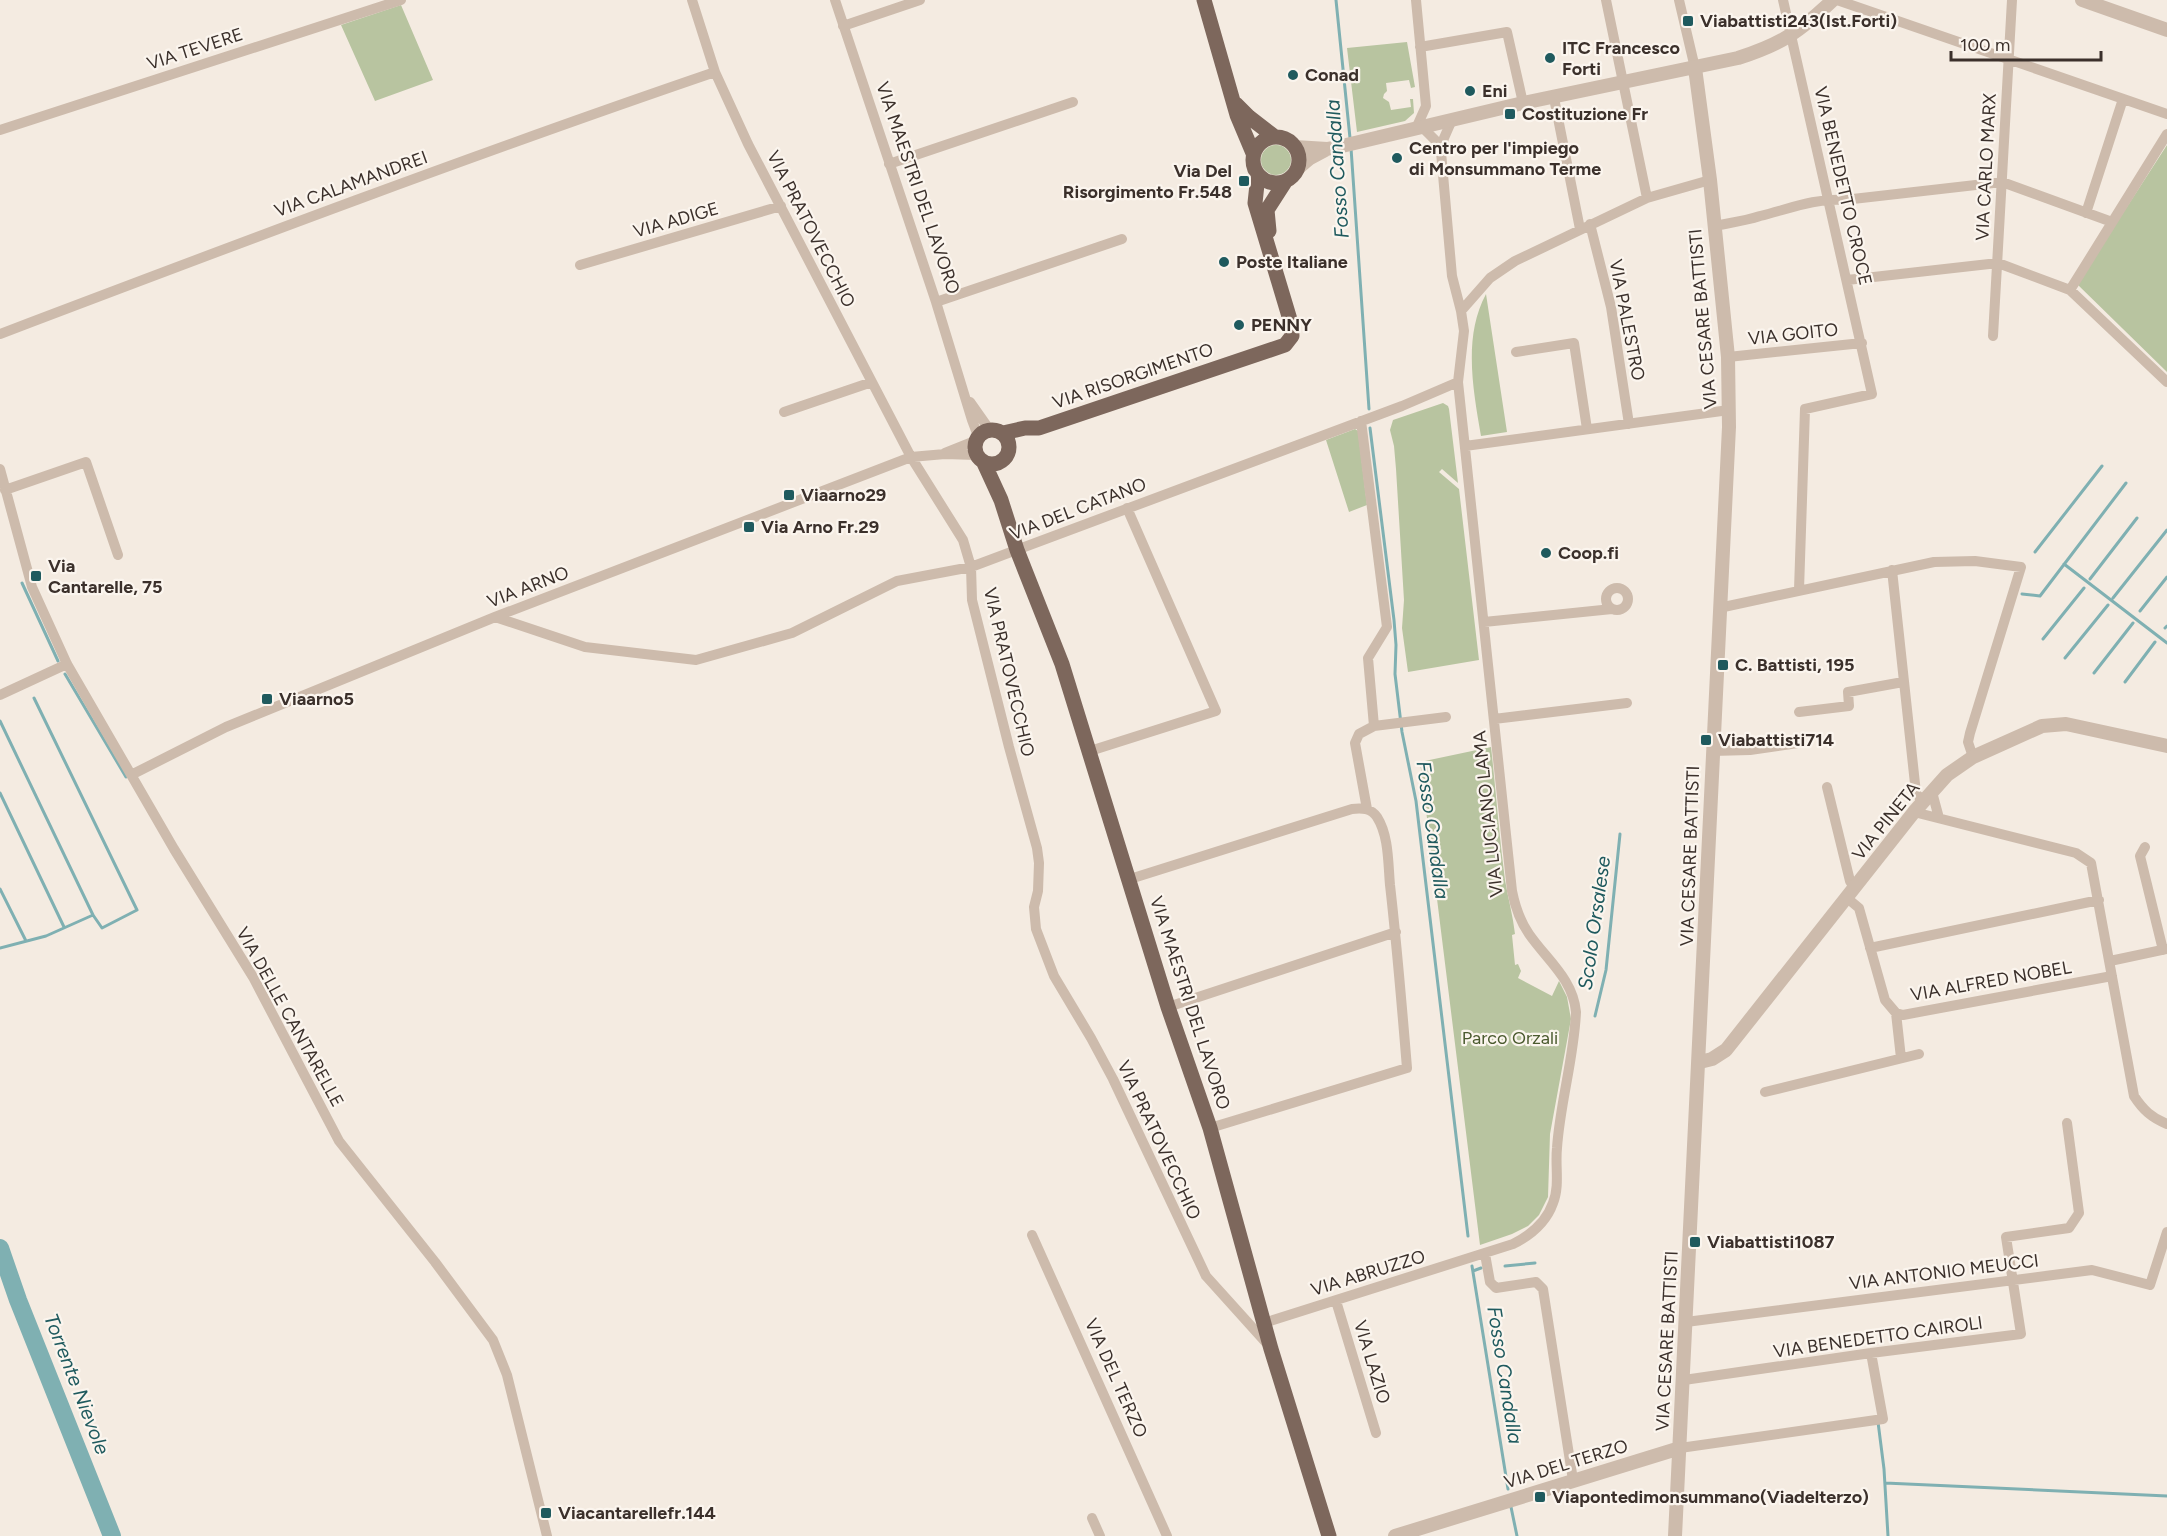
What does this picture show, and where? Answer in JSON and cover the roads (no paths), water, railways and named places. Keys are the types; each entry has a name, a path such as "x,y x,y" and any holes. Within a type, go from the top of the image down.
{"main road":[{"name":"VIA RISORGIMENTO","path":"988,443 1040,428 1285,345 1292,336 1291,323 1255,203 1258,175 1253,165 1253,153 1232,99 1204,0"},
{"name":"VIA RISORGIMENTO","path":"1232,99 1249,117 1275,137 1286,139 1294,147"},
{"path":"1253,153 1259,144 1275,137"},
{"path":"1294,147 1298,154 1297,169"},
{"name":"VIA RISORGIMENTO","path":"1272,255 1267,210 1285,182 1297,169"},
{"path":"1258,175 1270,183 1285,182"},
{"name":"VIA MAESTRI DEL LAVORO","path":"988,443 995,464 1001,462 1000,500"},
{"name":"VIA MAESTRI DEL LAVORO","path":"988,443 1000,500 1062,664 1168,1007 1210,1128 1271,1349 1327,1532"}],"street":[{"name":"VIA TEVERE","path":"0,130 401,0"},
{"name":"VIA PRATOVECCHIO","path":"692,0 715,72 740,126 911,457 963,540 971,567 972,600 1037,848 1038,891 1034,907 1036,929 1054,976 1113,1079 1206,1276 1271,1349"},
{"name":"VIA MAESTRI DEL LAVORO","path":"835,0 963,389 988,443"},
{"path":"843,26 920,0"},
{"path":"1416,0 1426,106 1421,126"},
{"path":"1606,0 1647,198"},
{"name":"VIA CESARE BATTISTI","path":"1675,1536 1700,1062 1712,751 1729,410 1728,357 1710,180 1695,68 1679,0"},
{"name":"VIA BENEDETTO CROCE","path":"1783,0 1872,394 1805,409 1799,590"},
{"path":"1421,126 1451,122 1523,103 1738,58 1771,47 1792,36 1835,0 2167,114"},
{"name":"VIA CARLO MARX","path":"1994,336 2012,0"},
{"path":"2082,0 2167,30"},
{"path":"1420,47 1507,32 1523,103"},
{"name":"VIA CALAMANDREI","path":"0,334 564,124 715,72"},
{"path":"1554,98 1585,226"},
{"path":"2086,213 2123,99"},
{"path":"890,164 1073,102"},
{"path":"1294,147 1327,148 1405,132 1478,109 1490,111"},
{"path":"1441,152 1451,122"},
{"path":"1421,126 1437,142 1441,152 1452,276 1464,331 1458,382"},
{"path":"2070,290 2167,134"},
{"path":"1297,169 1327,148"},
{"path":"1461,311 1490,278 1515,261 1647,198 1710,180"},
{"path":"1714,226 1758,217 1810,201 1844,200 2002,182 2112,222"},
{"name":"VIA ADIGE","path":"580,266 781,206"},
{"name":"VIA PALESTRO","path":"1585,226 1611,307 1629,424"},
{"path":"936,302 1122,240"},
{"path":"1847,280 1998,263 2070,290 2167,382"},
{"path":"1516,352 1574,343 1587,429"},
{"name":"VIA GOITO","path":"1728,357 1862,343"},
{"path":"784,412 872,382"},
{"name":"VIA DEL CATANO","path":"495,617 585,647 696,660 792,633 897,581 971,567 1361,422 1458,382"},
{"name":"VIA LUCIANO LAMA","path":"1458,382 1512,891 1516,908 1528,933 1565,979 1574,998 1576,1012 1556,1149 1554,1200 1546,1217 1528,1237 1483,1255"},
{"path":"1466,446 1729,410"},
{"path":"1361,422 1387,627 1368,658 1377,725"},
{"name":"VIA ARNO","path":"131,775 226,728 495,617 911,457 945,454 988,443"},
{"path":"5,490 86,462 118,555"},
{"name":"VIA DELLE CANTARELLE","path":"0,469 32,587 67,664 174,849 253,977 339,1141 494,1341 507,1375 547,1536"},
{"path":"1089,751 1216,711 1127,508"},
{"path":"1719,608 1934,562 1975,561 2021,567 1970,732 1968,742 1973,757"},
{"path":"1892,570 1916,793 1939,818 2076,853 2091,863 2134,1096 2152,1118 2167,1124"},
{"path":"1484,622 1612,609"},
{"path":"0,695 67,664"},
{"path":"1799,712 1849,706 1848,692 1903,682"},
{"path":"1494,719 1627,704"},
{"path":"1367,809 1355,742 1359,734 1377,725 1446,717"},
{"name":"VIA PINETA","path":"1700,1062 1718,1056 1726,1050 1923,802 1947,775 1973,757 2042,726 2066,724 2167,746"},
{"path":"1712,751 1750,750 1798,743"},
{"name":"VIA ALFRED NOBEL","path":"1827,787 1850,880 1851,894 1859,908 1885,1000 1896,1013 1903,1015 2112,976"},
{"path":"1923,802 1939,818"},
{"path":"1130,879 1352,809 1367,809 1377,817 1384,835 1396,932 1407,1068 1210,1128"},
{"path":"2110,961 2165,950 2140,856 2145,847"},
{"path":"1870,948 2099,900"},
{"path":"1168,1007 1396,932"},
{"path":"1896,1013 1901,1058"},
{"path":"1765,1092 1919,1054"},
{"path":"2013,1280 2006,1237 2069,1228 2079,1213 2067,1123"},
{"name":"VIA ANTONIO MEUCCI","path":"1686,1322 2092,1270 2150,1285 2167,1232"},
{"name":"VIA DEL TERZO","path":"1032,1235 1167,1536"},
{"path":"1483,1255 1490,1281 1496,1288 1536,1282 1544,1288 1574,1480"},
{"name":"VIA ABRUZZO","path":"1264,1323 1483,1255"},
{"name":"VIA BENEDETTO CAIROLI","path":"1684,1380 2021,1334 2013,1280"},
{"name":"VIA LAZIO","path":"1336,1301 1376,1433"},
{"path":"1680,1448 1883,1419 1871,1353"},
{"name":"VIA DEL TERZO","path":"1395,1536 1680,1448"},
{"path":"1092,1518 1100,1536"}],"waterway":[{"name":"Fosso Candalla","path":"1336,0 1350,138"},
{"name":"Fosso Candalla","path":"1351,148 1369,409"},
{"name":"Fosso Candalla","path":"1370,428 1394,620 1395,674 1402,732 1416,801 1468,1236"},
{"path":"2035,552 2102,466"},
{"path":"2022,594 2040,596 2126,483"},
{"path":"2090,579 2137,518"},
{"path":"2113,598 2167,530"},
{"path":"2064,564 2167,643"},
{"path":"2140,611 2167,577"},
{"path":"22,583 58,661"},
{"path":"2043,639 2084,588"},
{"path":"2065,658 2108,605"},
{"path":"2094,673 2133,623"},
{"path":"2125,682 2155,642"},
{"path":"65,674 126,777"},
{"path":"0,948 46,936 93,915 102,928 137,910 34,698"},
{"path":"0,721 93,915"},
{"path":"0,793 64,927"},
{"name":"Scolo Orsalese","path":"1595,1016 1606,970 1620,834"},
{"path":"0,889 26,941"},
{"name":"Torrente Nievole","path":"0,1248 18,1300 112,1536"},
{"name":"Scolo Orsalese","path":"1505,1266 1535,1263"},
{"name":"Fosso Candalla","path":"1472,1266 1508,1489"},
{"name":"Scolo Orsalese","path":"1473,1271 1481,1268"},
{"path":"1878,1422 1884,1469 1888,1536"},
{"path":"1885,1483 2167,1496"},
{"name":"Fosso Candalla","path":"1511,1507 1517,1536"}],"place":[{"name":"Viabattisti243(Ist.Forti)","path":"1688,21"},
{"name":"ITC Francesco Forti","path":"1550,58"},
{"name":"Conad","path":"1293,75"},
{"name":"Eni","path":"1470,91"},
{"name":"Costituzione Fr","path":"1510,114"},
{"name":"Centro per l'impiego di Monsummano Terme","path":"1397,158"},
{"name":"Via Del Risorgimento Fr.548","path":"1244,181"},
{"name":"Poste Italiane","path":"1224,262"},
{"name":"PENNY","path":"1239,325"},
{"name":"Viaarno29","path":"789,495"},
{"name":"Via Arno Fr.29","path":"749,527"},
{"name":"Coop.fi","path":"1546,553"},
{"name":"Via Cantarelle, 75","path":"36,576"},
{"name":"C. Battisti, 195","path":"1723,665"},
{"name":"Viaarno5","path":"267,699"},
{"name":"Viabattisti714","path":"1706,740"},
{"name":"Viabattisti1087","path":"1695,1242"},
{"name":"Viapontedimonsummano(Viadelterzo)","path":"1540,1497"},
{"name":"Viacantarellefr.144","path":"546,1513"}],"park label":[{"name":"Parco Orzali","path":"1510,1038"}]}
